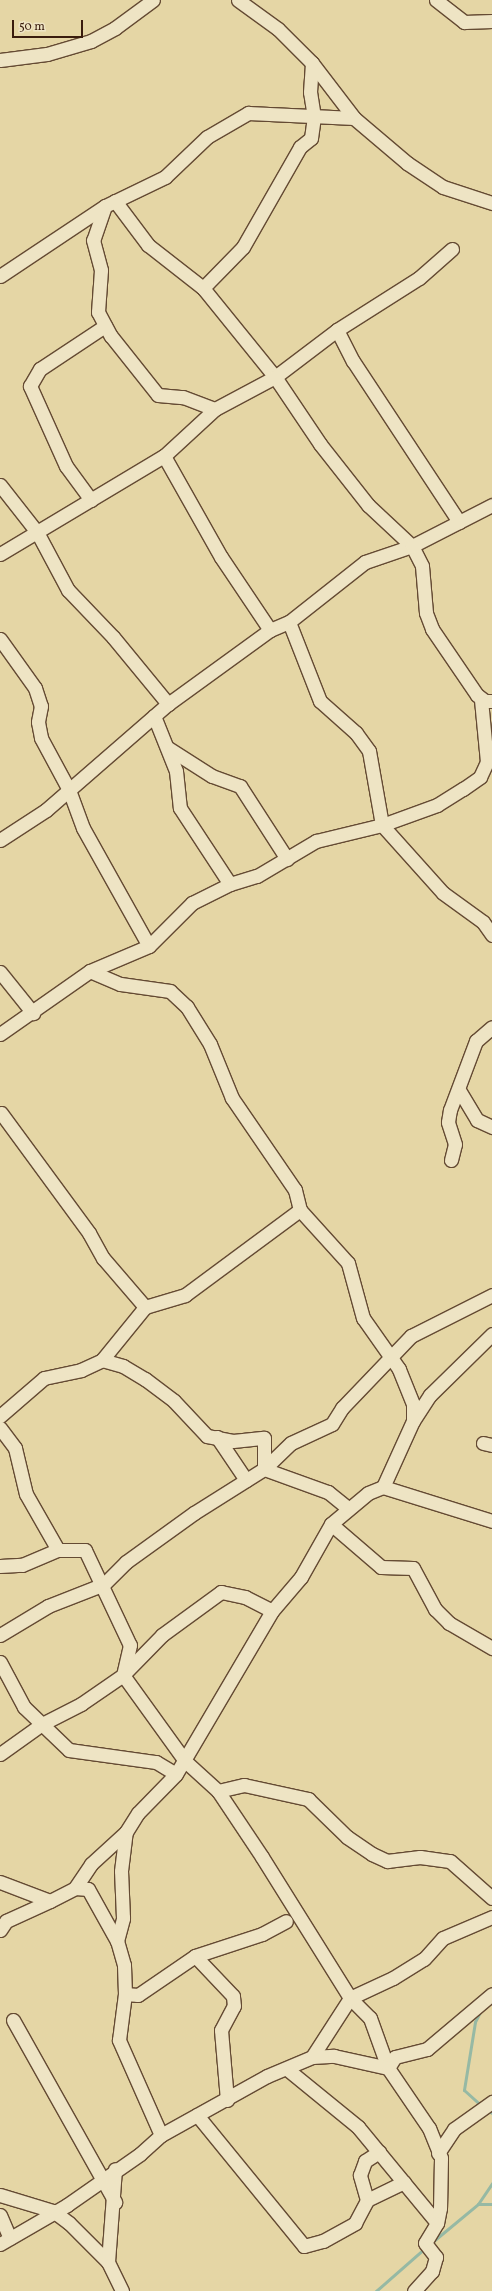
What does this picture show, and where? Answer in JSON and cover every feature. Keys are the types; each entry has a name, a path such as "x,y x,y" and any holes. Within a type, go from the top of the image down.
{"street":[{"path":"0,60 47,54 91,40 114,28 153,0"},
{"path":"238,0 278,28 312,63 354,118 407,163 443,187 492,203"},
{"path":"436,0 464,22 492,21"},
{"path":"203,288 221,272 254,231 300,147 311,138 314,117 312,63"},
{"path":"0,276 110,203 165,177 207,137 248,113 354,118"},
{"path":"0,1034 33,1013 90,971 149,946 162,937 183,909 230,884 257,876 316,841 382,825 437,805 480,777 487,762 487,700 432,629 424,600 424,573 412,546 368,504 320,444 275,377 203,288 148,245 110,203"},
{"path":"110,203 93,240 102,277 98,312 105,326 158,394 183,397 215,409"},
{"path":"0,554 164,456 215,409 275,377 337,330 419,278 452,249"},
{"path":"91,500 66,466 30,386 40,369 105,326"},
{"path":"337,330 353,361 459,522"},
{"path":"164,456 221,557 270,630"},
{"path":"0,485 37,532 68,590 113,637 168,704"},
{"path":"0,840 69,790 168,704 270,630 288,622 365,562 412,546 492,505"},
{"path":"288,622 320,701 356,733 369,751 382,825 443,893 482,922 492,935"},
{"path":"0,639 34,688 41,706 38,722 41,738 69,790 83,828 149,946"},
{"path":"154,716 176,771 180,808 230,884"},
{"path":"168,748 212,776 240,786 288,859"},
{"path":"90,971 120,984 170,991 180,998 210,1044 232,1098 295,1190 300,1210 348,1262 363,1318 392,1359 413,1404 413,1421"},
{"path":"0,972 33,1013"},
{"path":"451,1160 455,1144 448,1116 459,1090 476,1041 492,1027"},
{"path":"459,1090 476,1120 492,1127"},
{"path":"1,1113 89,1233 103,1258 145,1307"},
{"path":"0,1416 44,1378 81,1370 102,1360 145,1307 185,1295 300,1210"},
{"path":"0,1635 48,1606 104,1584 126,1562 264,1469 291,1443 332,1424 342,1408 392,1359 411,1336 492,1295"},
{"path":"383,1487 413,1421 430,1395 492,1334"},
{"path":"102,1360 122,1366 145,1379 174,1401 207,1436 233,1441 264,1438 264,1469"},
{"path":"0,1428 15,1448 26,1494 58,1550"},
{"path":"217,1437 246,1480"},
{"path":"264,1469 328,1492 348,1508"},
{"path":"0,1930 6,1921 75,1888 91,1864 126,1832 138,1813 176,1774 272,1611 301,1577 332,1524 348,1508 368,1493 383,1487 492,1521"},
{"path":"332,1524 380,1567 413,1568 435,1609 448,1623 492,1648"},
{"path":"0,1566 22,1565 58,1550 85,1550 104,1584 130,1644 123,1675 185,1761 218,1791 312,1932 350,1998 374,2024 388,2068 429,2128 438,2153 441,2186 437,2223 426,2243 436,2257 432,2271 414,2291"},
{"path":"0,1754 42,1724 81,1704 123,1675 162,1635 221,1592 245,1597 272,1611"},
{"path":"0,1662 24,1707 68,1750 156,1762 176,1774"},
{"path":"218,1791 244,1785 308,1799 347,1837 372,1854 387,1861 420,1857 450,1861 492,1898"},
{"path":"117,1941 123,1918 121,1871 126,1832"},
{"path":"0,1882 50,1901"},
{"path":"75,1888 88,1889 117,1941 124,1965 125,1994 120,2048 161,2135"},
{"path":"312,2057 350,1998 394,1978 424,1959 443,1938 492,1917"},
{"path":"125,1994 138,1994 195,1956 262,1934 286,1921"},
{"path":"195,1956 233,1996 234,2006 221,2030 226,2100"},
{"path":"388,2068 395,2057 427,2049 492,1994"},
{"path":"13,2020 103,2178 115,2202"},
{"path":"0,2215 5,2241 140,2154 161,2135 267,2076 287,2069 312,2057 334,2056 388,2068"},
{"path":"287,2069 358,2127 437,2223"},
{"path":"438,2153 452,2132 467,2118 489,2104"},
{"path":"197,2115 304,2246 324,2241 355,2223 367,2200 404,2182"},
{"path":"367,2200 360,2175 365,2161 379,2152"},
{"path":"108,2262 115,2202 115,2169"},
{"path":"0,2195 53,2211 79,2232 108,2262 122,2291"}],"waterway":[{"path":"481,2010 475,2022 464,2090 482,2106"},
{"path":"487,2109 492,2113"},
{"path":"431,2243 478,2204 492,2183"},
{"path":"478,2204 492,2204"},
{"path":"376,2291 425,2248"}]}
